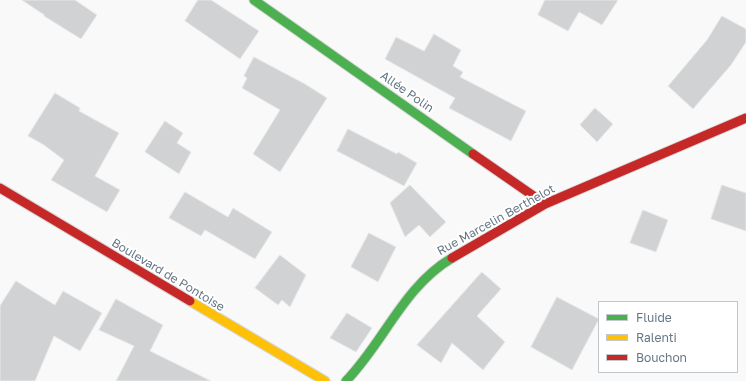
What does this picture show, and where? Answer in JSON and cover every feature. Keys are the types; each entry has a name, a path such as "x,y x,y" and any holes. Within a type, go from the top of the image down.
{"street":[{"name":"Allée Polin","path":"254,0 355,69 545,204"},
{"name":"Rue Marcelin Berthelot","path":"346,381 360,368 415,288 427,274 545,204 746,118"},
{"name":"Boulevard de Pontoise","path":"0,188 325,381"}],"building":[{"path":"22,0 75,0 97,15 81,39 44,16"},
{"path":"198,0 211,0 259,31 240,59 185,21"},
{"path":"545,0 618,0 602,25 579,12 568,31 538,15"},
{"path":"722,16 746,29 746,42 731,65 693,109 668,86 707,40"},
{"path":"434,34 461,50 453,66 463,72 460,77 526,111 511,141 449,108 455,98 385,59 396,37 424,51"},
{"path":"254,57 305,84 327,98 280,172 253,154 280,110 242,88 247,78 244,76"},
{"path":"55,93 80,108 79,111 119,133 95,176 120,190 107,212 51,180 64,160 44,145 28,136"},
{"path":"595,108 613,124 597,142 580,125"},
{"path":"165,121 183,133 177,143 191,152 179,174 145,152"},
{"path":"348,129 397,154 398,152 417,163 404,186 337,151"},
{"path":"410,185 446,222 430,237 419,225 405,237 390,203"},
{"path":"722,185 746,193 746,231 711,219"},
{"path":"185,192 228,217 233,208 272,232 255,259 205,230 201,236 169,218"},
{"path":"643,210 668,220 656,252 630,243"},
{"path":"369,233 396,247 378,282 351,267"},
{"path":"280,255 306,275 290,307 282,300 278,305 255,288"},
{"path":"482,272 501,289 477,316 505,342 483,370 452,343 441,363 417,345"},
{"path":"16,281 55,305 63,291 102,313 80,351 54,336 35,381 0,381 0,306"},
{"path":"557,297 598,318 572,370 531,347"},
{"path":"116,299 163,325 150,351 211,381 116,381 134,346 99,330"},
{"path":"347,313 372,328 356,352 330,338"}],"traffic: fast":[{"path":"254,0 473,154"},
{"path":"346,381 372,349 407,299 435,270 452,258"}],"traffic: slow":[{"path":"190,301 325,381"}],"traffic: jam":[{"path":"452,258 545,204 746,118"},
{"path":"473,154 545,204"},
{"path":"0,188 190,301"}]}
